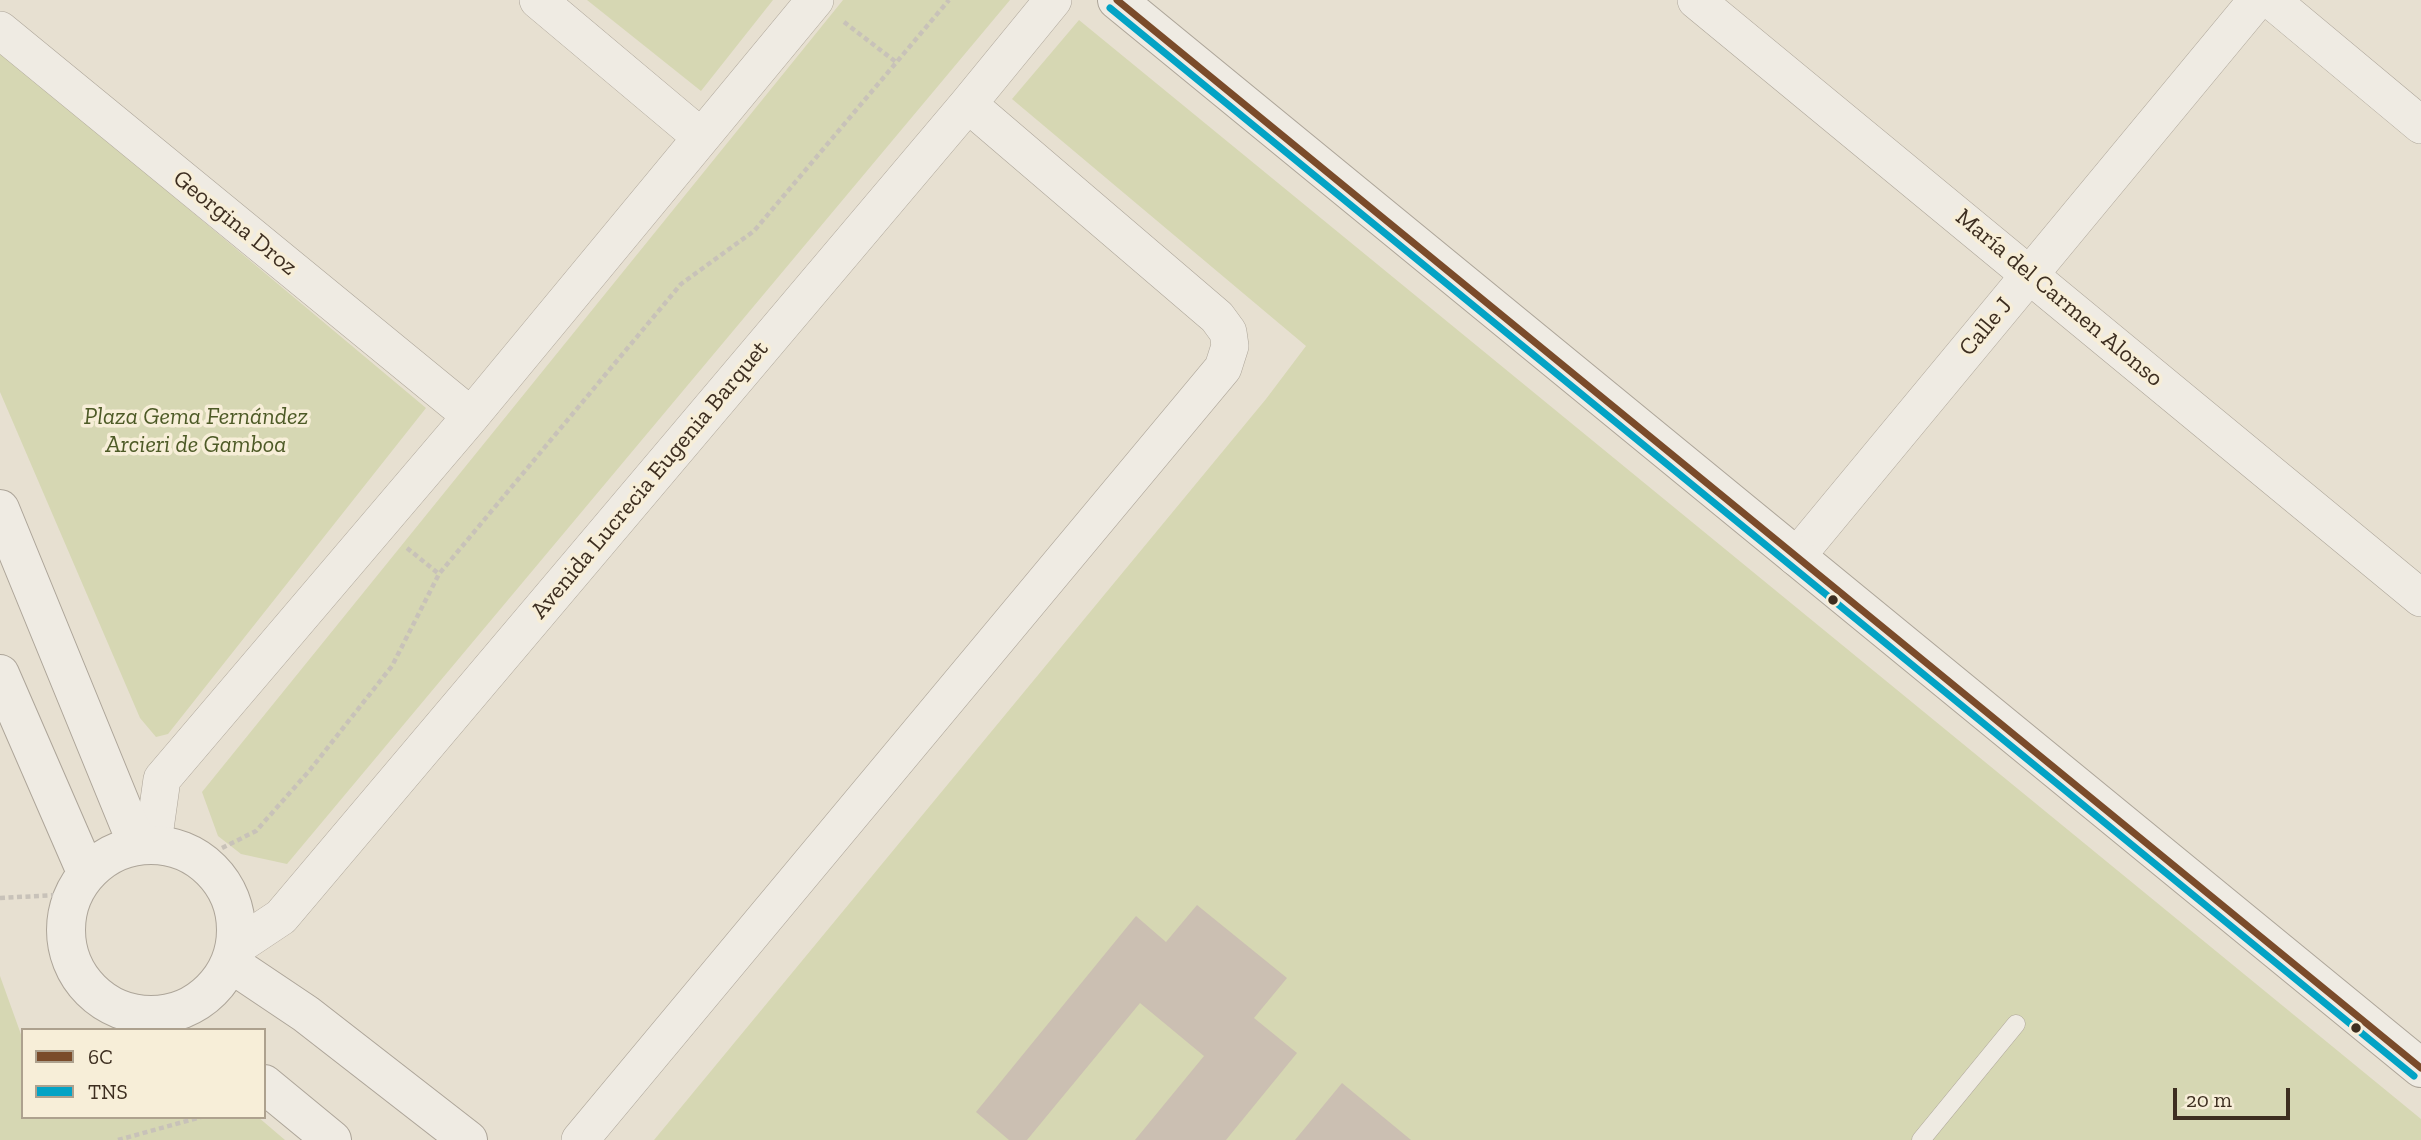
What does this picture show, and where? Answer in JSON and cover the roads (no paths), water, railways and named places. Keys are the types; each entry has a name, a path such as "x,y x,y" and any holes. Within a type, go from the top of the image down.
{"street":[{"path":"538,0 701,137"},
{"name":"Avenida Lucrecia Eugenia Barquet","path":"233,955 281,917 1053,0"},
{"path":"1117,0 2419,1064"},
{"name":"María del Carmen Alonso","path":"1696,0 2421,598"},
{"name":"Calle J","path":"1796,557 2257,0"},
{"path":"2271,0 2421,125"},
{"path":"145,844 162,779 471,416 701,137 826,8"},
{"name":"Georgina Droz","path":"0,30 471,416"},
{"path":"580,1140 1223,368 1230,346 1228,332 1217,317 968,104"},
{"path":"0,509 145,844"},
{"path":"0,674 79,883"},
{"path":"145,844 190,853 218,876 235,909 233,955 219,982 203,998 195,1020 127,1012 100,999 80,978 68,952 65,922 79,883 101,859 118,849 145,844"},
{"path":"233,955 468,1140"},
{"path":"266,1086 332,1140"}],"lane":[{"path":"1922,1140 2016,1024"}],"park label":[{"name":"Plaza Gema Fernández Arcieri de Gamboa","path":"196,431"}]}
